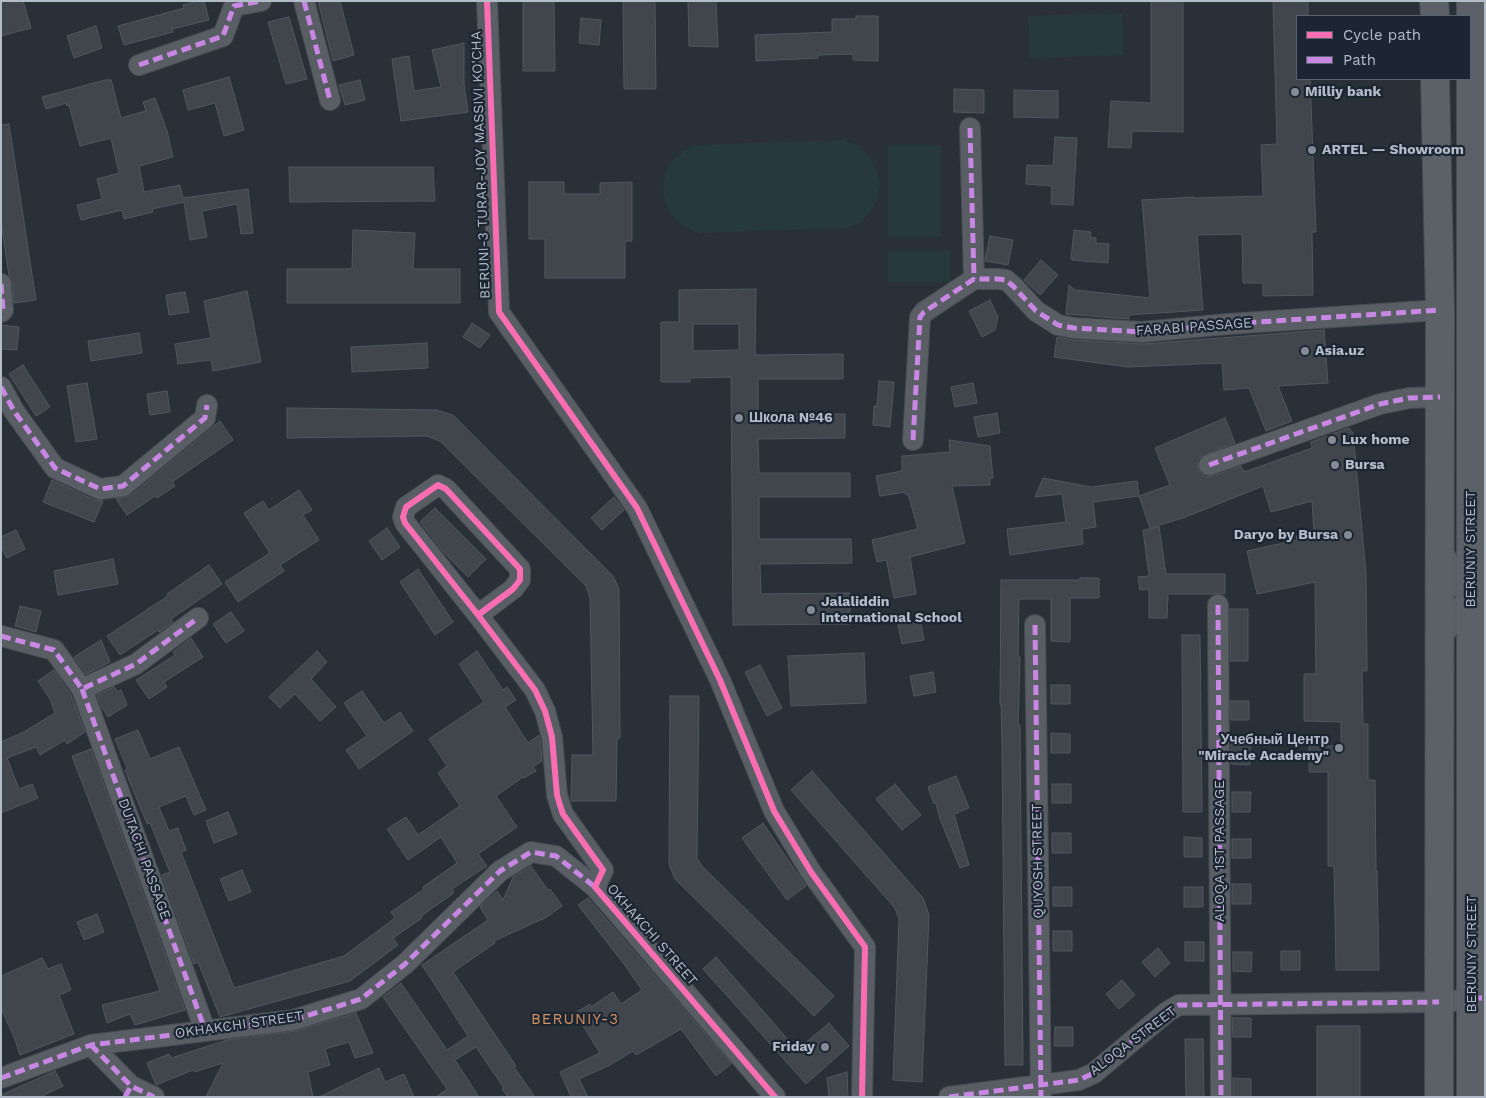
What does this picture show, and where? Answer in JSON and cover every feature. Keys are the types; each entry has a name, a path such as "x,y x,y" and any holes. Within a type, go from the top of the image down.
{"main road":[{"path":"1434,1 1435,15"},
{"name":"BERUNIY STREET","path":"1471,1 1478,598 1478,998 1471,1097"},
{"path":"1435,80 1440,310 1439,1097"}],"street":[{"path":"139,65 224,36 234,6 261,1"},
{"path":"304,1 330,100"},
{"name":"BERUNI-3 TURAR-JOY MASSIVI KO'CHA","path":"487,1 499,312 637,508 720,680 774,811 811,872 865,946 862,1097"},
{"path":"913,440 920,317 924,312 974,279 970,128"},
{"name":"FARABI PASSAGE","path":"974,279 1006,280 1036,311 1058,325 1074,328 1142,332 1237,323 1440,310"},
{"path":"1,284 3,310 1,312"},
{"path":"1,387 14,411 56,468 100,489 123,486 205,418 208,405"},
{"path":"1209,465 1380,404 1409,398 1440,397"},
{"name":"OKHAKCHI STREET","path":"478,615 513,589 520,580 520,569 446,489 438,486 406,507 403,517 404,523 535,690 552,737 557,795 563,814 603,870 595,888"},
{"path":"1439,635 1478,598 1440,554"},
{"name":"ALOQA 1ST PASSAGE","path":"1218,605 1221,1097"},
{"path":"82,689 136,664 198,618"},
{"name":"QUYOSH STREET","path":"1035,625 1041,1090"},
{"name":"DUTACHI PASSAGE","path":"1,636 54,650 82,689 205,1030"},
{"name":"OKHAKCHI STREET","path":"1,1078 91,1045 294,1020 361,999 405,964 500,871 531,852 556,856 595,888 775,1097"},
{"name":"ALOQA STREET","path":"949,1097 1041,1090 1079,1080 1094,1073 1167,1012 1179,1005 1439,1002 1478,998"},
{"path":"91,1045 128,1092 154,1097"}],"green space":[{"path":"1122,13 1123,55 1030,58 1028,16"},
{"path":"845,140 858,146 869,156 877,169 880,183 878,198 871,211 861,222 848,228 699,233 685,227 674,218 666,205 663,190 665,175 672,161 683,151 697,145"},
{"path":"888,145 941,145 941,237 888,237"},
{"path":"888,251 950,251 950,282 888,282"}],"building":[{"path":"1,1 23,1 31,28 1,36"},
{"path":"204,1 209,20 172,29 173,32 124,45 118,26 184,8 183,5"},
{"path":"318,1 340,1 354,55 333,61"},
{"path":"523,1 554,1 555,71 523,71"},
{"path":"623,1 655,1 656,89 624,89"},
{"path":"688,1 716,1 718,47 689,46"},
{"path":"1151,1 1183,1 1183,132 1132,131 1131,148 1108,147 1111,101 1151,103"},
{"path":"1273,1 1308,1 1308,15 1296,15 1296,80 1310,80 1316,232 1312,232 1313,295 1263,296 1263,283 1243,283 1242,234 1197,235 1203,310 1129,315 1129,319 1066,314 1069,285 1075,290 1150,298 1142,200 1263,196 1261,145 1277,144"},
{"path":"856,16 878,16 878,61 853,60 853,54 818,55 818,58 756,61 755,35 832,32 832,19 856,19"},
{"path":"289,17 307,79 286,84 268,22"},
{"path":"581,18 601,20 599,45 579,43"},
{"path":"96,26 102,48 74,58 67,36"},
{"path":"464,43 464,84 468,112 401,121 392,59 409,56 414,91 441,87 432,50"},
{"path":"229,77 244,130 224,136 215,103 188,110 183,90"},
{"path":"111,80 121,118 146,111 143,102 155,98 167,131 173,157 139,166 144,192 180,185 183,198 248,189 253,233 241,234 237,204 202,211 207,237 190,240 184,202 152,209 153,212 124,219 122,210 81,220 77,205 102,199 97,179 119,173 111,138 80,146 69,105 67,106 66,103 46,109 42,97"},
{"path":"360,80 365,100 345,105 339,85"},
{"path":"954,89 984,90 984,113 954,112"},
{"path":"1014,90 1058,91 1058,118 1014,117"},
{"path":"9,124 36,300 14,303 13,283 9,276 1,221 1,125"},
{"path":"1055,137 1077,138 1073,205 1051,204 1052,186 1026,184 1027,165 1053,166"},
{"path":"289,167 433,167 435,201 290,202"},
{"path":"529,182 564,182 564,194 600,194 600,183 632,182 632,241 625,241 625,278 545,278 545,239 529,239"},
{"path":"353,230 415,233 413,269 460,269 460,303 287,303 287,269 352,269"},
{"path":"1074,230 1091,232 1090,237 1096,238 1096,243 1109,244 1108,263 1072,260"},
{"path":"990,236 1013,240 1008,265 985,261"},
{"path":"1041,260 1058,275 1040,295 1024,280"},
{"path":"756,289 755,355 843,354 843,379 758,379 758,414 845,414 845,438 758,439 759,473 850,473 850,497 759,497 759,539 851,539 852,563 760,564 761,594 850,593 850,624 733,625 731,377 690,378 690,382 661,382 661,322 679,322 679,290","holes":["693,324 739,324 739,350 693,351"]},
{"path":"247,291 261,362 213,371 211,360 178,364 175,344 211,338 204,301"},
{"path":"185,292 189,312 169,315 166,295"},
{"path":"990,300 998,317 995,330 982,337 969,311"},
{"path":"472,323 490,335 480,348 463,337"},
{"path":"1,325 19,327 17,350 1,349"},
{"path":"1324,330 1328,383 1278,386 1292,421 1266,431 1249,388 1224,390 1222,363 1128,367 1054,357 1057,337 1073,340 1143,344"},
{"path":"139,333 142,353 91,361 88,341"},
{"path":"427,343 428,368 352,372 351,347"},
{"path":"23,365 50,407 36,416 9,374"},
{"path":"879,381 894,382 890,427 873,425 874,406 877,406"},
{"path":"87,383 97,439 76,442 67,386"},
{"path":"973,383 977,403 955,407 951,387"},
{"path":"167,391 170,412 150,415 147,394"},
{"path":"287,408 437,410 453,415 613,576 619,589 620,738 617,738 616,801 571,801 572,755 593,755 590,598 586,586 440,441 427,436 287,438"},
{"path":"997,413 1000,433 978,437 974,417"},
{"path":"1225,418 1235,443 1200,457 1197,462 1198,469 1206,477 1241,466 1244,472 1312,448 1311,442 1335,433 1349,428 1353,433 1366,574 1367,671 1362,671 1363,724 1368,724 1368,780 1375,780 1379,970 1336,970 1334,866 1328,866 1328,772 1309,772 1309,746 1341,746 1341,722 1304,721 1304,674 1316,674 1315,582 1257,594 1247,551 1297,540 1296,536 1314,533 1312,501 1271,512 1263,486 1183,518 1150,528 1139,496 1170,485 1155,448"},
{"path":"220,421 233,440 172,482 175,486 157,498 155,496 127,515 116,499 131,495"},
{"path":"949,440 990,446 993,478 990,478 990,485 952,486 965,543 910,557 916,594 894,598 886,560 877,562 872,540 918,529 908,494 906,495 905,492 880,496 876,476 902,471 902,456 950,452"},
{"path":"1043,478 1091,487 1137,481 1139,496 1093,502 1096,527 1082,529 1083,544 1010,555 1007,529 1066,522 1062,494 1035,497"},
{"path":"52,480 95,500 103,501 94,522 43,502"},
{"path":"299,490 312,510 303,515 319,540 280,565 284,571 238,602 225,582 270,553 244,513 263,501 269,510"},
{"path":"614,497 624,510 602,530 591,518"},
{"path":"435,508 486,559 468,577 444,553 420,522"},
{"path":"1159,527 1166,574 1225,574 1225,594 1168,594 1167,618 1149,618 1149,589 1140,590 1138,577 1149,576 1143,530"},
{"path":"387,528 400,547 382,560 369,541"},
{"path":"16,530 25,549 7,558 1,547 1,537"},
{"path":"113,559 118,584 58,595 54,571"},
{"path":"209,565 222,584 171,619 173,622 159,632 158,630 120,655 107,636 168,596 167,594"},
{"path":"418,569 453,622 435,635 400,582"},
{"path":"1080,578 1099,578 1099,598 1070,598 1070,642 1051,641 1051,599 1019,600 1018,725 1020,725 1023,1065 1005,1065 1000,704 1001,580 1080,580"},
{"path":"20,606 41,611 36,632 15,626"},
{"path":"1230,609 1248,609 1248,661 1230,661"},
{"path":"231,612 244,631 226,643 213,624"},
{"path":"920,620 924,640 902,644 898,624"},
{"path":"1182,635 1200,635 1202,812 1183,812"},
{"path":"191,638 203,657 164,682 167,687 149,699 136,680 175,655 173,652"},
{"path":"101,640 110,662 86,674 74,657"},
{"path":"317,651 327,662 311,679 336,707 320,721 295,694 280,708 269,697"},
{"path":"477,651 503,690 507,687 516,700 505,707 528,743 539,735 540,739 542,761 533,767 536,771 523,777 496,796 517,827 478,854 487,866 452,889 454,893 393,938 398,945 350,981 220,1017 198,962 194,964 162,875 170,872 150,823 147,824 125,770 127,768 115,739 138,730 150,759 179,747 206,810 194,815 186,796 159,807 169,831 178,828 186,850 181,852 234,988 344,956 395,918 391,912 457,863 441,837 408,860 387,829 406,817 418,835 460,806 438,773 447,766 429,739 484,702 459,664"},
{"path":"864,653 866,703 791,706 788,656"},
{"path":"760,665 782,708 767,716 745,672"},
{"path":"54,670 71,695 85,732 67,744 65,740 40,755 36,747 7,758 19,789 32,784 38,798 1,813 1,742 22,733 55,713 50,699 38,681"},
{"path":"933,672 936,692 914,696 910,676"},
{"path":"1051,685 1070,685 1070,704 1051,704"},
{"path":"114,687 118,692 121,690 127,705 108,717 97,695"},
{"path":"362,691 384,723 400,712 413,731 359,769 346,750 367,736 344,703"},
{"path":"670,696 699,696 697,858 701,865 834,996 814,1016 675,879 669,864"},
{"path":"1230,701 1249,701 1249,720 1231,720"},
{"path":"1051,733 1070,734 1070,753 1051,753"},
{"path":"1231,745 1250,745 1250,765 1231,764"},
{"path":"91,749 185,1010 135,1025 130,1014 107,1023 102,1005 160,991 72,756"},
{"path":"812,771 923,898 929,915 922,1082 893,1080 899,919 895,908 791,790"},
{"path":"956,776 969,808 954,814 969,865 960,868 940,819 936,803 934,804 928,787"},
{"path":"895,784 921,815 902,830 876,799"},
{"path":"1052,784 1071,784 1071,803 1052,803"},
{"path":"1232,792 1251,792 1250,812 1232,812"},
{"path":"228,812 237,834 214,843 206,821"},
{"path":"763,823 806,886 787,900 742,838"},
{"path":"1052,833 1071,833 1071,853 1052,853"},
{"path":"1184,837 1202,838 1202,857 1184,857"},
{"path":"1232,839 1251,839 1251,858 1232,858"},
{"path":"531,866 562,906 547,917 494,941 495,943 453,972 535,1097 508,1097 476,1047 455,1060 479,1097 436,1097 447,1089 383,997 401,983 447,1050 468,1036 422,965 488,920 480,907 497,891 503,900 513,877"},
{"path":"242,870 251,892 229,901 220,879"},
{"path":"1232,884 1251,884 1251,904 1232,904"},
{"path":"1053,887 1072,887 1072,906 1053,906"},
{"path":"1184,887 1203,887 1203,907 1184,907"},
{"path":"588,898 729,1061 731,1064 716,1076 681,1029 636,1055 633,1051 610,1065 579,1079 588,1097 571,1097 560,1072 600,1053 575,1013 590,1004 591,1007 613,992 621,1004 642,990 578,905"},
{"path":"97,914 104,932 84,940 77,922"},
{"path":"1053,931 1072,931 1072,951 1053,951"},
{"path":"1185,942 1204,942 1204,961 1185,961"},
{"path":"1158,948 1170,963 1155,977 1142,962"},
{"path":"1281,951 1300,951 1300,970 1281,970"},
{"path":"1233,952 1252,952 1251,972 1233,971"},
{"path":"716,957 797,1050 829,1023 849,1046 806,1084 703,969"},
{"path":"42,958 48,969 61,964 71,990 59,995 74,1034 20,1055 1,1008 1,976"},
{"path":"1122,980 1135,995 1119,1009 1106,994"},
{"path":"356,1013 373,1053 355,1058 349,1042 325,1049 330,1065 308,1072 313,1097 206,1097 223,1063 194,1072 193,1070 156,1085 147,1063 169,1054 171,1058 227,1040 296,1031"},
{"path":"1232,1018 1251,1018 1251,1037 1233,1037"},
{"path":"1317,1026 1360,1026 1360,1097 1317,1097"},
{"path":"1055,1027 1073,1027 1073,1046 1054,1046"},
{"path":"1185,1039 1203,1039 1204,1097 1186,1097"},
{"path":"379,1068 385,1082 404,1074 414,1097 319,1097"},
{"path":"55,1071 63,1086 40,1097 1,1097 1,1095"},
{"path":"847,1072 848,1097 829,1097 827,1078"},
{"path":"1233,1078 1251,1079 1251,1097 1233,1097"}],"marked path":[{"path":"139,65 223,36 234,6 261,1"},
{"path":"304,1 330,100"},
{"path":"970,128 974,279"},
{"path":"913,440 920,317 924,312 974,279 1006,280 1036,311 1058,325 1074,328 1142,332 1228,324 1440,310"},
{"path":"1,284 3,310 1,312"},
{"path":"1,387 14,411 55,468 100,489 123,486 205,418 207,405"},
{"path":"1209,465 1380,404 1409,398 1440,397"},
{"path":"1218,605 1221,1097"},
{"path":"1,636 54,650 82,689 136,664 198,618"},
{"path":"1035,625 1041,1097"},
{"path":"82,689 205,1030"},
{"path":"1,1078 91,1045 293,1020 361,999 405,964 500,871 531,852 556,856 595,887"},
{"path":"1472,998 1485,998"},
{"path":"949,1097 1079,1080 1094,1073 1167,1012 1179,1005 1439,1002"},
{"path":"91,1045 131,1086 154,1097"},
{"path":"125,1097 131,1086"}],"cycle path":[{"path":"487,1 499,312 637,508 720,680 774,811 811,872 865,947 862,1097"},
{"path":"478,615 513,589 520,580 520,569 446,489 438,485 406,507 403,517 405,523 535,690 545,711 552,737 557,795 563,814 603,870 595,887 775,1097"}],"place":[{"name":"Milliy bank","path":"1295,92"},
{"name":"ARTEL — Showroom","path":"1312,150"},
{"name":"Asia.uz","path":"1305,351"},
{"name":"Школа №46","path":"739,418"},
{"name":"Lux home","path":"1332,440"},
{"name":"Bursa","path":"1335,465"},
{"name":"Daryo by Bursa","path":"1348,535"},
{"name":"Jalaliddin International School","path":"811,610"},
{"name":"Учебный Центр \"Miracle Academy\"","path":"1339,748"},
{"name":"Friday","path":"825,1047"}],"district":[{"name":"BERUNIY-3","path":"575,1020"}]}
